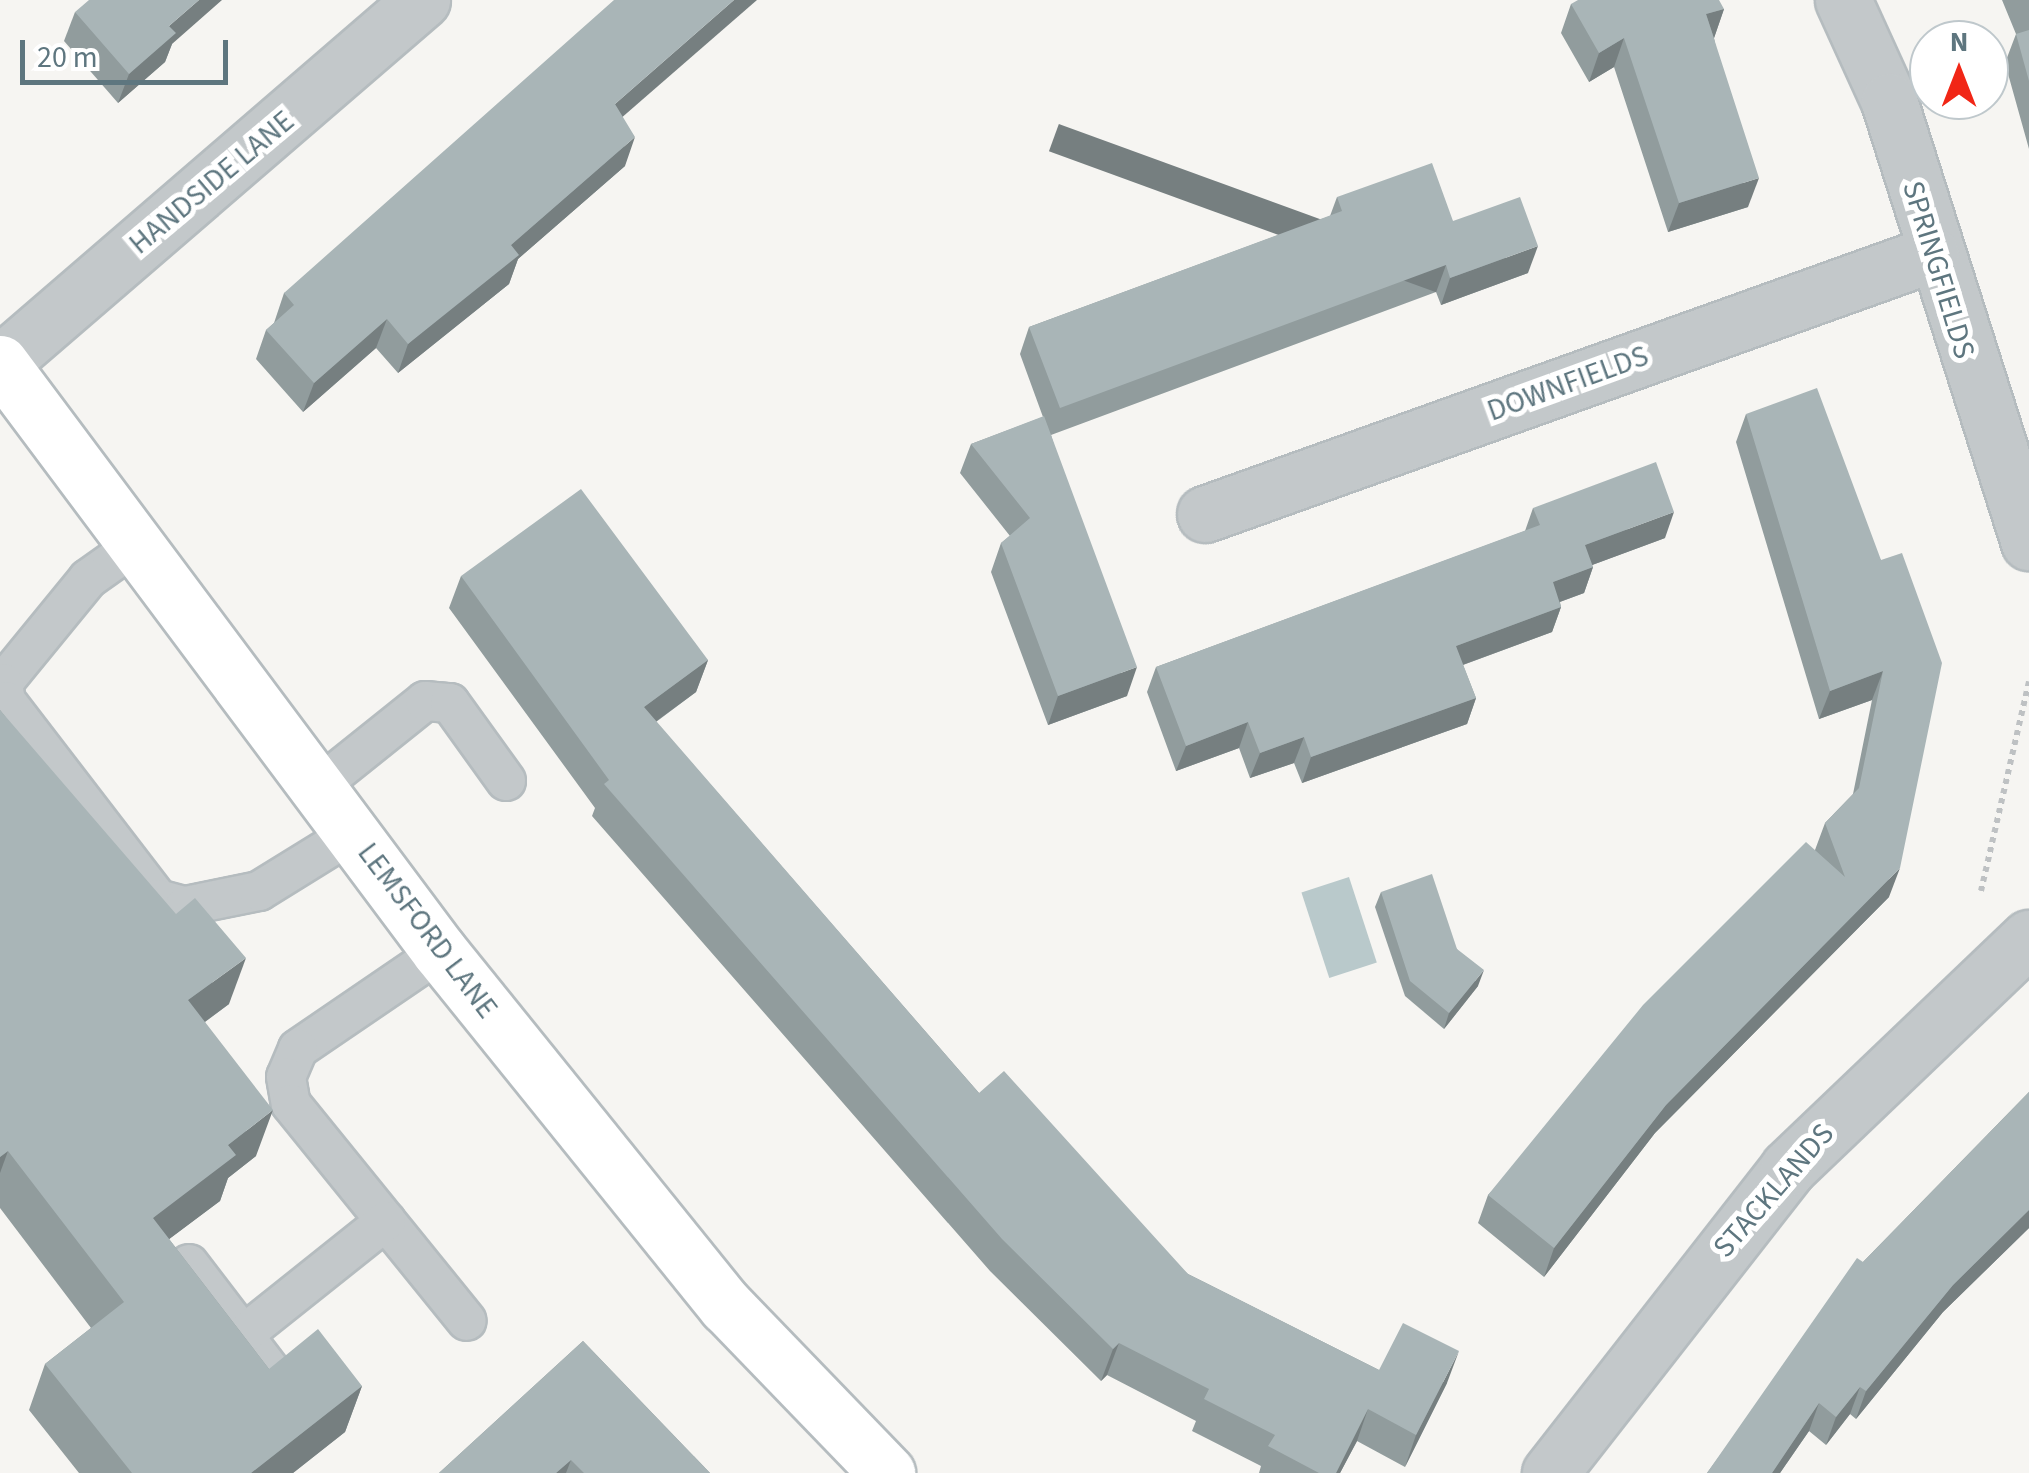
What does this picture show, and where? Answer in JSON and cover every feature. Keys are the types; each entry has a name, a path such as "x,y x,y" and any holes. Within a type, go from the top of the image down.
{"street":[{"name":"HANDSIDE LANE","path":"0,363 422,0"},
{"name":"SPRINGFIELDS","path":"1843,0 1889,102 1931,254 2029,542"},
{"name":"DOWNFIELDS","path":"1205,514 1931,254"},
{"name":"LEMSFORD LANE","path":"0,363 140,542 440,952 726,1306 867,1466"},
{"name":"STACKLANDS","path":"1550,1473 1788,1168 2018,946"}],"lane":[{"path":"140,542 88,579 2,683 6,700 158,899 185,906 258,891 353,833"},
{"path":"319,786 425,700 450,703 506,780"},
{"path":"440,952 298,1050 286,1077 291,1104 467,1320"},
{"path":"243,1334 386,1221"},
{"path":"189,1264 274,1375"}],"path":[{"path":"2018,946 1976,913 2029,681"}],"shaded area":[{"path":"1349,877 1377,963 1329,978 1301,892"}],"building":[{"path":"89,0 199,0 169,26 176,33 129,74 75,12"},
{"path":"614,0 734,0 615,104 635,137 511,245 519,255 408,344 387,319 314,383 266,330 294,305 284,293"},
{"path":"1578,0 1719,0 1724,9 1706,14 1759,178 1679,203 1624,38 1599,53 1571,4"},
{"path":"2029,30 2029,81 2016,34"},
{"path":"1432,163 1453,221 1520,197 1538,246 1450,278 1446,265 1060,408 1029,327 1342,211 1337,197"},
{"path":"1817,388 1881,560 1902,553 1942,663 1900,868 1666,1105 1554,1248 1488,1195 1643,1005 1806,842 1845,877 1825,823 1859,788 1883,671 1830,691 1746,414"},
{"path":"1044,416 1137,667 1058,696 1001,543 1030,518 971,444"},
{"path":"1656,462 1674,512 1585,545 1593,567 1553,582 1561,607 1456,646 1476,698 1311,757 1304,737 1260,753 1248,722 1186,746 1156,667 1540,525 1533,508"},
{"path":"581,489 708,660 644,707 979,1093 1004,1071 1188,1274 1379,1370 1403,1323 1459,1351 1416,1435 1368,1409 1336,1473 1319,1473 1268,1446 1275,1435 1204,1399 1209,1389 1119,1343 1113,1349 1002,1239 604,784 609,780 461,576"},
{"path":"0,710 176,914 195,898 246,958 188,1000 273,1110 228,1145 236,1155 153,1218 269,1369 318,1329 362,1386 251,1473 132,1473 45,1364 124,1302 8,1151 0,1157"},
{"path":"1432,874 1457,949 1484,970 1449,1013 1410,981 1381,892"},
{"path":"2029,1092 2029,1210 1953,1285 1866,1391 1860,1387 1836,1417 1819,1403 1772,1473 1707,1473 1857,1258 1863,1262"},
{"path":"583,1341 710,1473 584,1473 571,1460 556,1473 439,1473"}]}
